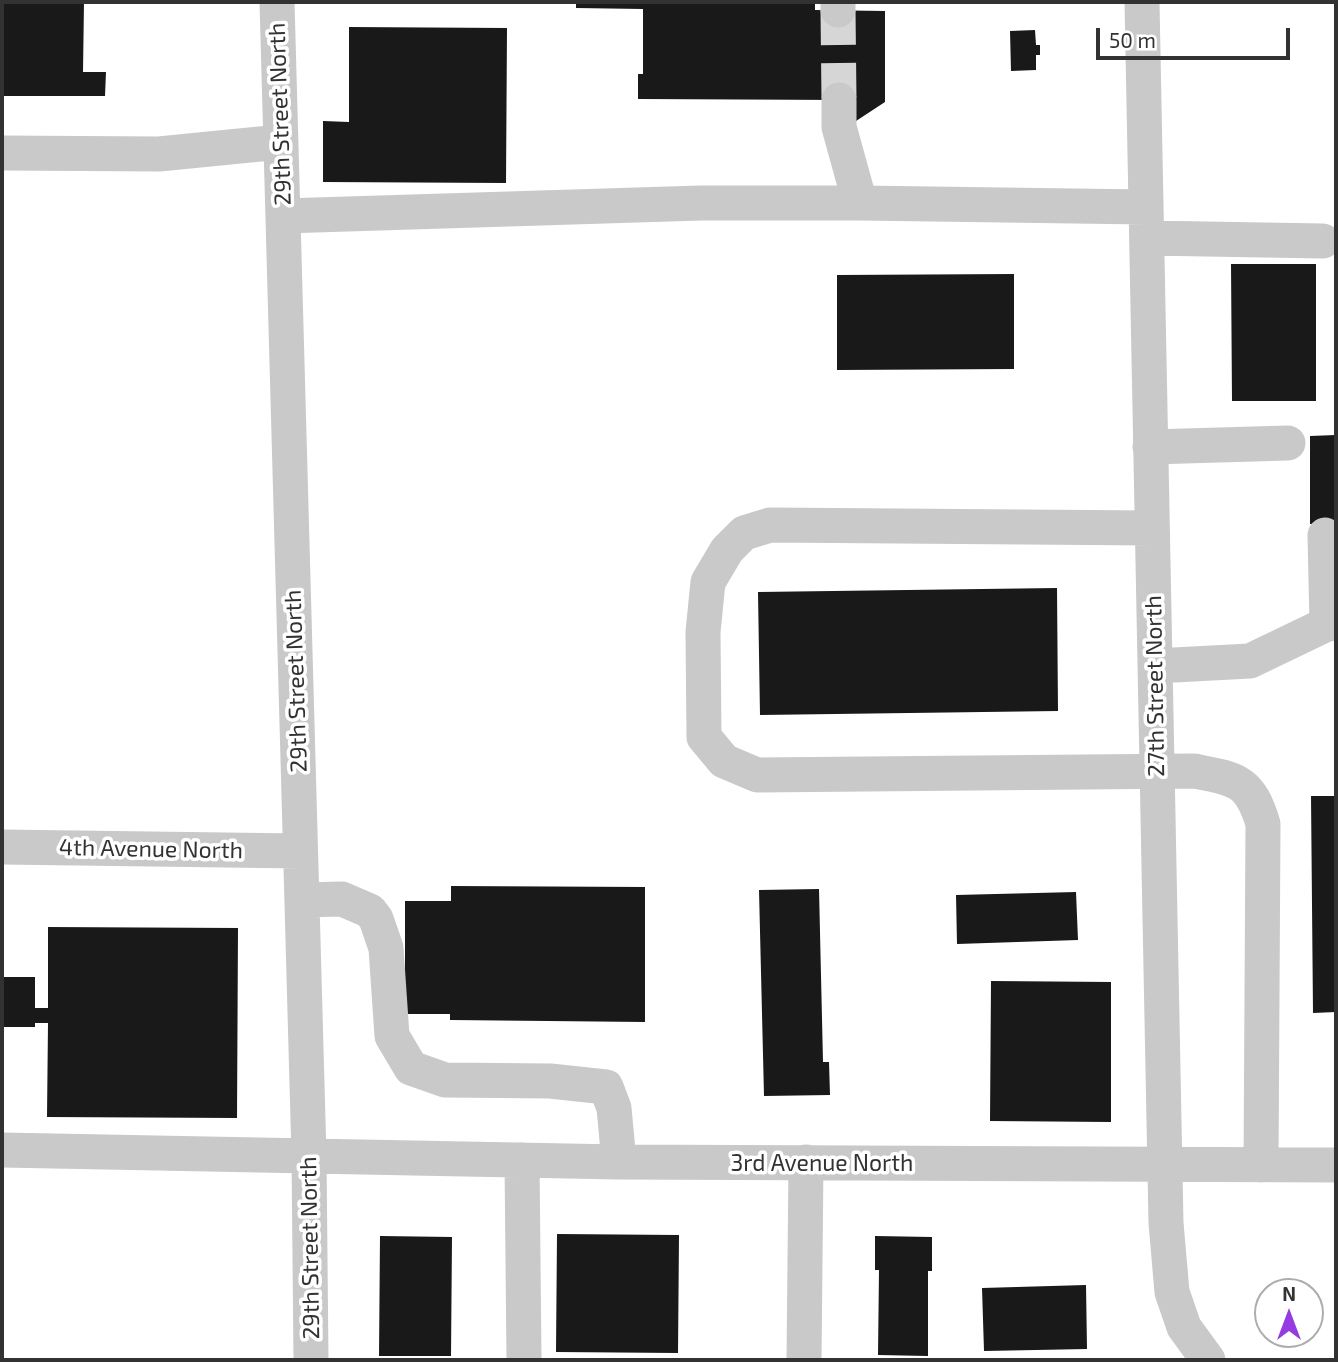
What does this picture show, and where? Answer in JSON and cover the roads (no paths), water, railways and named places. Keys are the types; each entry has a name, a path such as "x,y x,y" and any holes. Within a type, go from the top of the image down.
{"street":[{"name":"29th Street North","path":"276,2 309,1156 311,1360"},
{"name":"27th Street North","path":"1142,2 1166,1223 1172,1292 1184,1328 1208,1360"},
{"path":"839,100 839,127 860,202"},
{"path":"2,153 159,154 281,142"},
{"path":"283,216 701,203 860,202 1146,223 1323,241"},
{"path":"1150,447 1288,443"},
{"path":"1152,528 770,525 744,533 727,550 708,582 702,632 704,737 724,761 757,775 1157,770 1194,771 1222,776 1239,783 1256,799 1263,824 1261,1165"},
{"path":"1154,666 1250,661 1331,623 1325,535"},
{"name":"4th Avenue North","path":"2,847 300,851"},
{"path":"302,900 342,899 370,911 376,919 386,948 392,1036 411,1068 445,1080 550,1081 606,1087 614,1108 619,1162"},
{"name":"3rd Avenue North","path":"2,1150 619,1162 1336,1166"},
{"path":"522,1160 524,1360"},
{"path":"804,1360 806,1162"}],"tunnel":[{"path":"838,10 839,100"}]}
